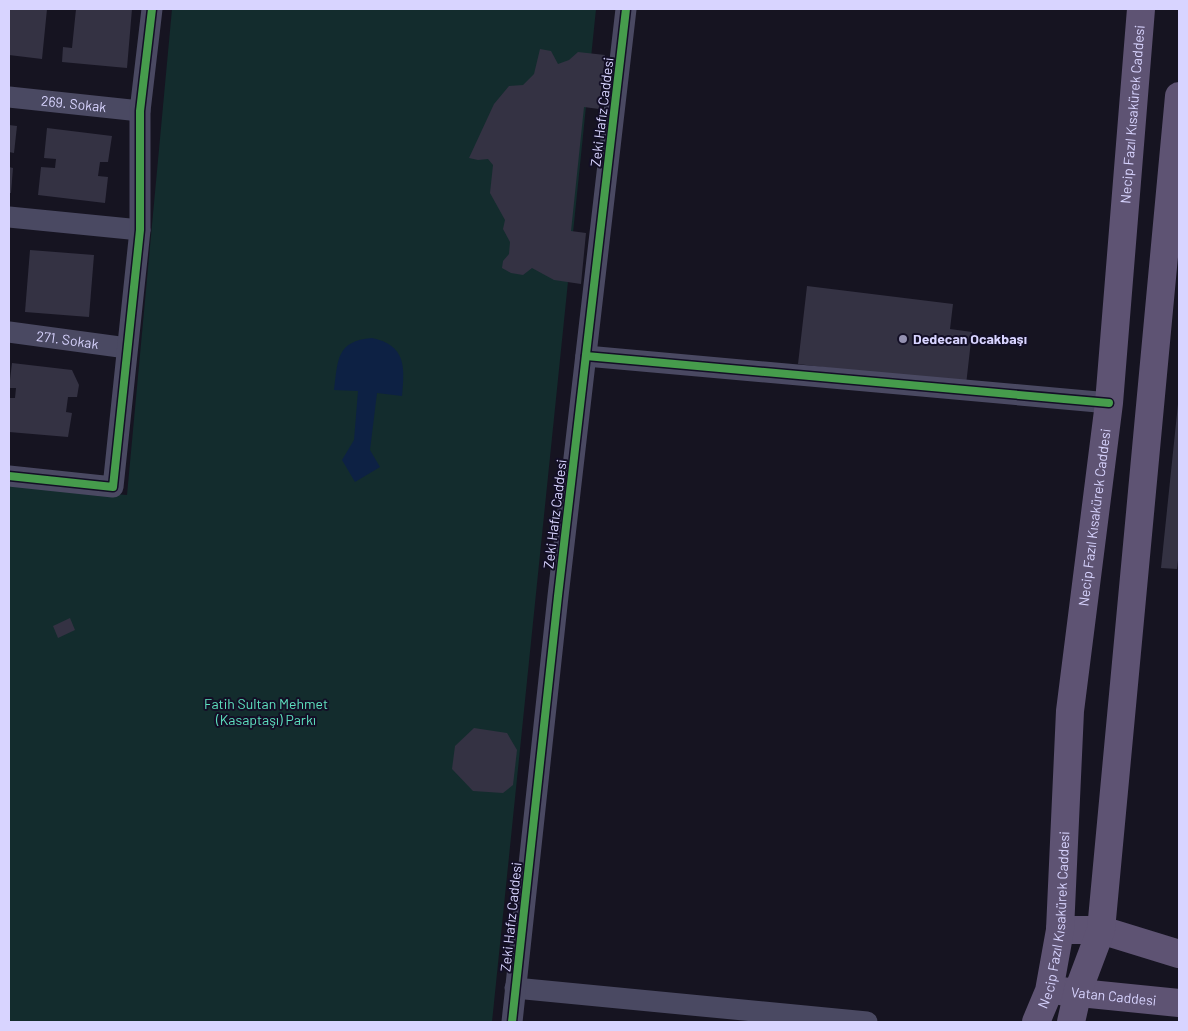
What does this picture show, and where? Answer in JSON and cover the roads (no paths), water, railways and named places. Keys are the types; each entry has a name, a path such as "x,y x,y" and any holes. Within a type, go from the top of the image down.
{"main road":[{"name":"Necip Fazıl Kısakürek Caddesi","path":"1036,1022 1048,991 1060,930 1070,711 1109,403 1141,9"},
{"path":"1071,1022 1078,991 1101,930 1179,96"},
{"path":"1060,930 1101,930 1179,954"},
{"name":"Vatan Caddesi","path":"1048,991 1078,991 1179,1003"}],"street":[{"path":"9,476 113,487 140,230 140,111 152,9"},
{"name":"Zeki Hafız Caddesi","path":"512,1022 626,9"},
{"name":"269. Sokak","path":"9,97 140,111"},
{"path":"9,217 140,230"},
{"name":"271. Sokak","path":"9,332 127,348"},
{"path":"586,356 1109,403"},
{"path":"515,988 867,1022"}],"water":[{"path":"372,338 383,341 391,346 401,359 403,367 402,396 377,393 370,450 380,467 355,482 342,460 354,440 358,391 334,390 338,361 345,348 351,343"}],"place":[{"name":"Dedecan Ocakbaşı","path":"903,339"}],"park label":[{"name":"Fatih Sultan Mehmet (Kasaptaşı) Parkı","path":"266,712"}]}
